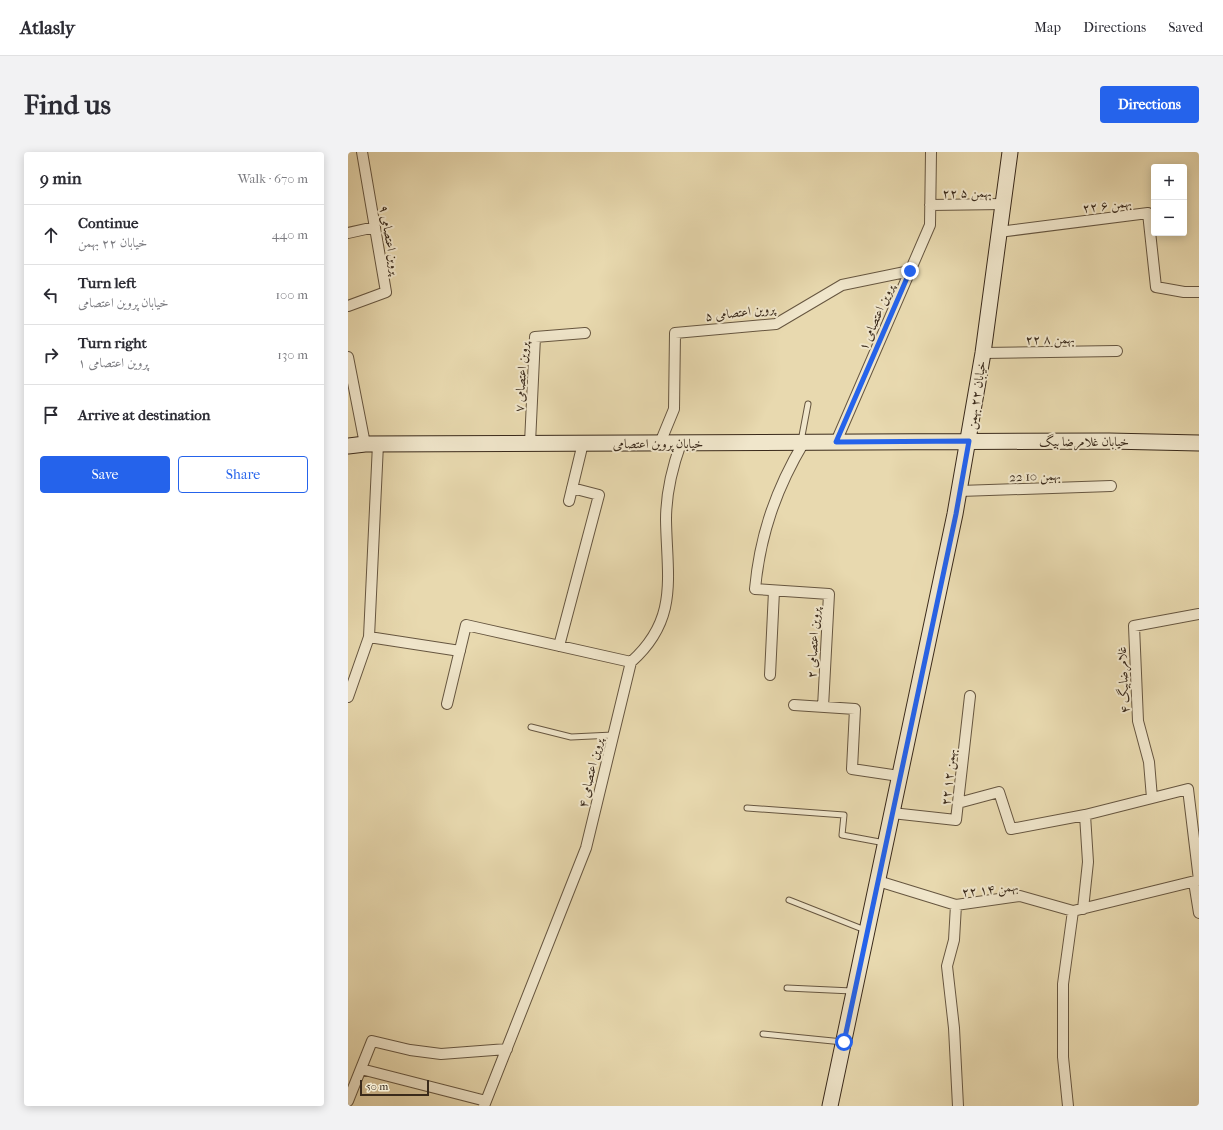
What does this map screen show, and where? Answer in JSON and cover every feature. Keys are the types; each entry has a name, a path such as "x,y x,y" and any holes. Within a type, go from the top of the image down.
{"main road":[{"name":"خیابان ۲۲ بهمن","path":"830,1106 960,491 983,353 1010,152"},
{"name":"خیابان پروین اعتصامی","path":"348,446 371,444 969,441"},
{"name":"خیابان غلامرضا بیگ","path":"969,441 1109,441 1199,443"}],"street":[{"name":"پروین اعتصامی ۹","path":"348,306 386,292 362,152"},
{"name":"پروین اعتصامی ۱","path":"836,442 930,225 931,152"},
{"name":"۲۲ بهمن ۵","path":"930,205 1003,204"},
{"name":"۲۲ بهمن ۶","path":"1000,232 1148,213 1156,287 1184,292 1199,292"},
{"path":"348,233 375,226"},
{"name":"پروین اعتصامی ۵","path":"660,443 674,409 675,332 776,324 842,285 910,271"},
{"name":"پروین اعتصامی ۷","path":"530,444 535,337 585,333"},
{"name":"۲۲ بهمن ۸","path":"983,353 1117,351"},
{"path":"348,357 371,444 369,637 348,697"},
{"name":"پروین اعتصامی ۲","path":"802,442 778,490 762,541 755,589 828,594 823,707"},
{"path":"569,501 583,443"},
{"path":"447,704 466,625 630,662 645,648 658,628 666,607 669,584 666,519 668,490 674,461 681,443"},
{"name":"22 بهمن 10","path":"960,491 1111,486"},
{"path":"559,646 599,495 572,488"},
{"path":"770,675 774,591"},
{"name":"غلامرضابیگ ۴","path":"1152,798 1149,762 1138,721 1134,626 1199,614"},
{"path":"369,637 460,651"},
{"name":"پروین اعتصامی ۴","path":"485,1104 586,848 630,662"},
{"name":"۲۲ بهمن ۱۲","path":"892,812 956,820 970,696"},
{"path":"794,705 855,709 852,769 900,776"},
{"path":"958,802 999,792 1011,829 1085,815 1188,789 1199,913"},
{"path":"1083,909 1088,862 1085,815"},
{"name":"۲۲ بهمن ۱۴","path":"878,881 956,905 1020,896 1072,911 1197,881"},
{"path":"956,905 954,940 947,966 954,1028 958,1106"},
{"path":"1068,1106 1063,1057 1063,984 1072,911"},
{"path":"348,1101 372,1041 410,1050 441,1054 507,1049"},
{"path":"361,1070 485,1104"}],"lane":[{"path":"802,442 808,404"},
{"path":"531,727 571,737 613,735"},
{"path":"747,808 844,815 842,836 886,843"},
{"path":"789,900 868,931"},
{"path":"787,988 855,991"},
{"path":"763,1034 844,1042"}],"route":[{"path":"844,1042 928,640 956,514 969,441 836,442 910,271"}]}
